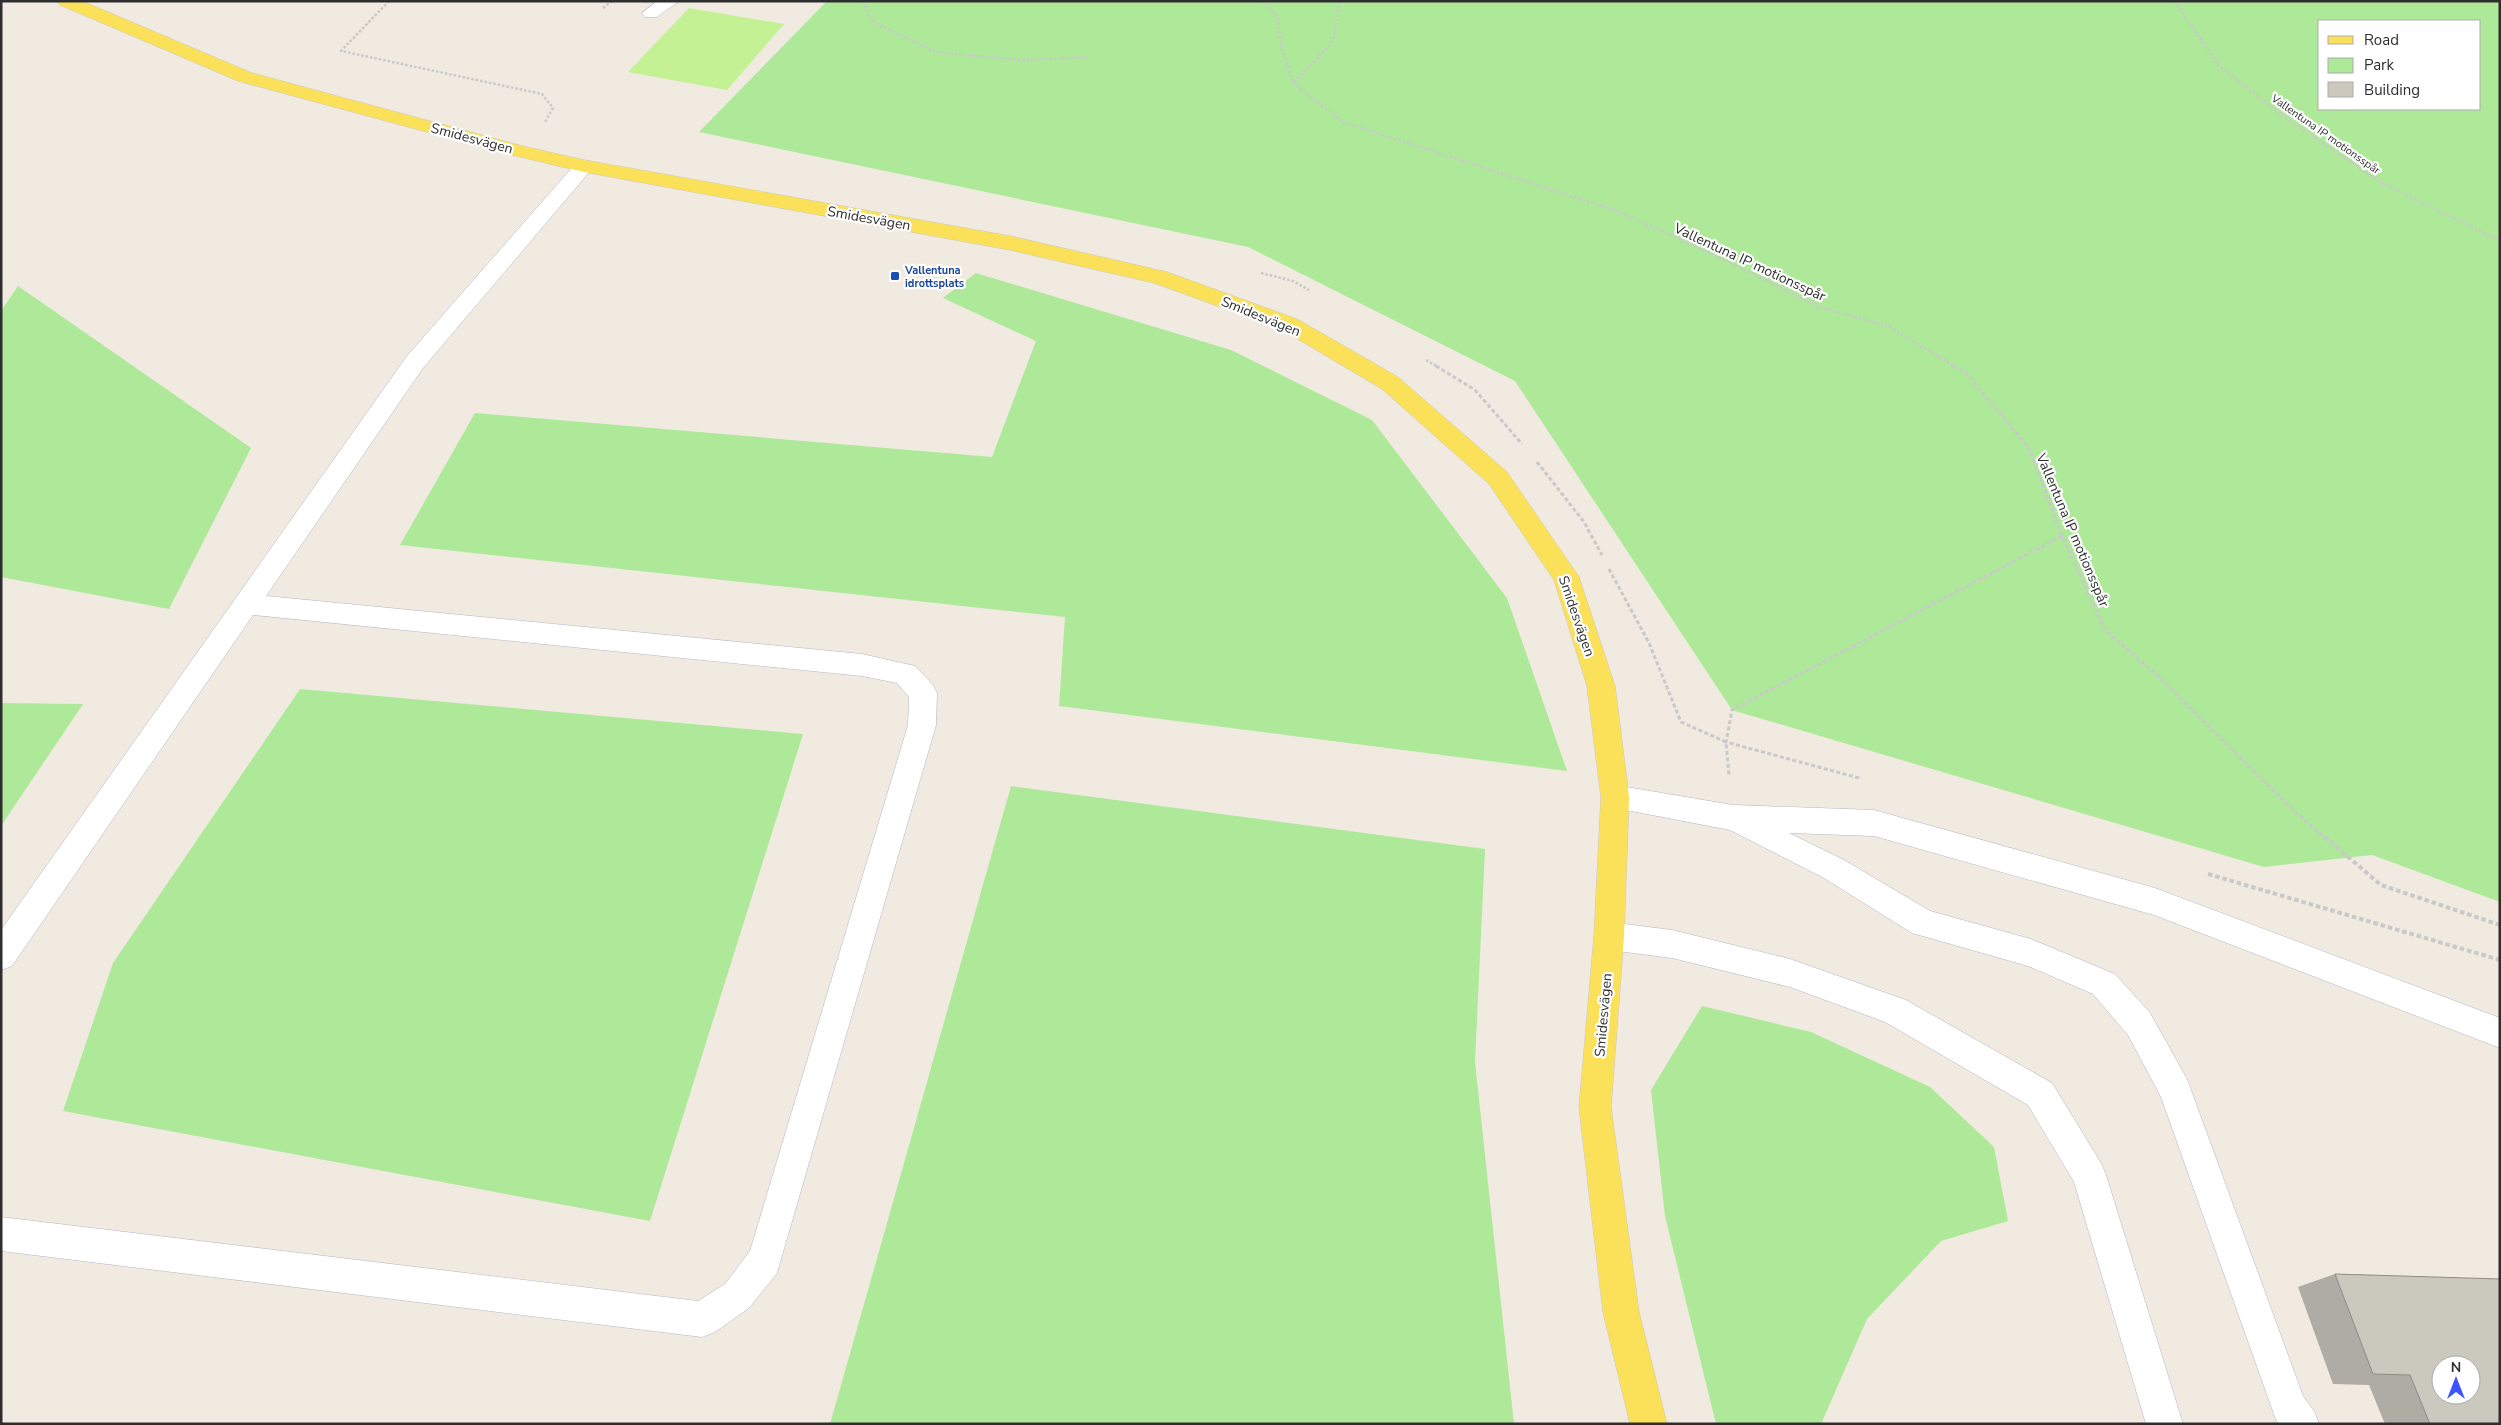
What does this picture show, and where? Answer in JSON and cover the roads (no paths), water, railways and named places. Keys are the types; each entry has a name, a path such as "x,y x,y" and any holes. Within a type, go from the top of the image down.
{"main road":[{"name":"Smidesvägen","path":"66,1 245,77 519,151 584,166 1010,243 1160,278 1289,324 1390,383 1498,478 1566,577 1601,686 1615,797 1609,936 1595,1107 1621,1312 1649,1424"}],"street":[{"path":"651,13 670,1"},
{"path":"1,956 415,362 584,166"},
{"path":"1,1234 702,1319 737,1296 765,1261 922,725 923,693 905,674 862,665 246,604"},
{"path":"1615,797 1733,818 1874,823 2155,902 2500,1033"},
{"path":"1733,818 1834,870 1924,923 2031,953 2104,984 2139,1024 2175,1090 2289,1407 2301,1424"},
{"path":"1609,936 1672,944 1790,973 1887,1008 2040,1094 2089,1175 2165,1424"}],"place":[{"name":"Vallentuna idrottsplats","path":"895,276"}]}
